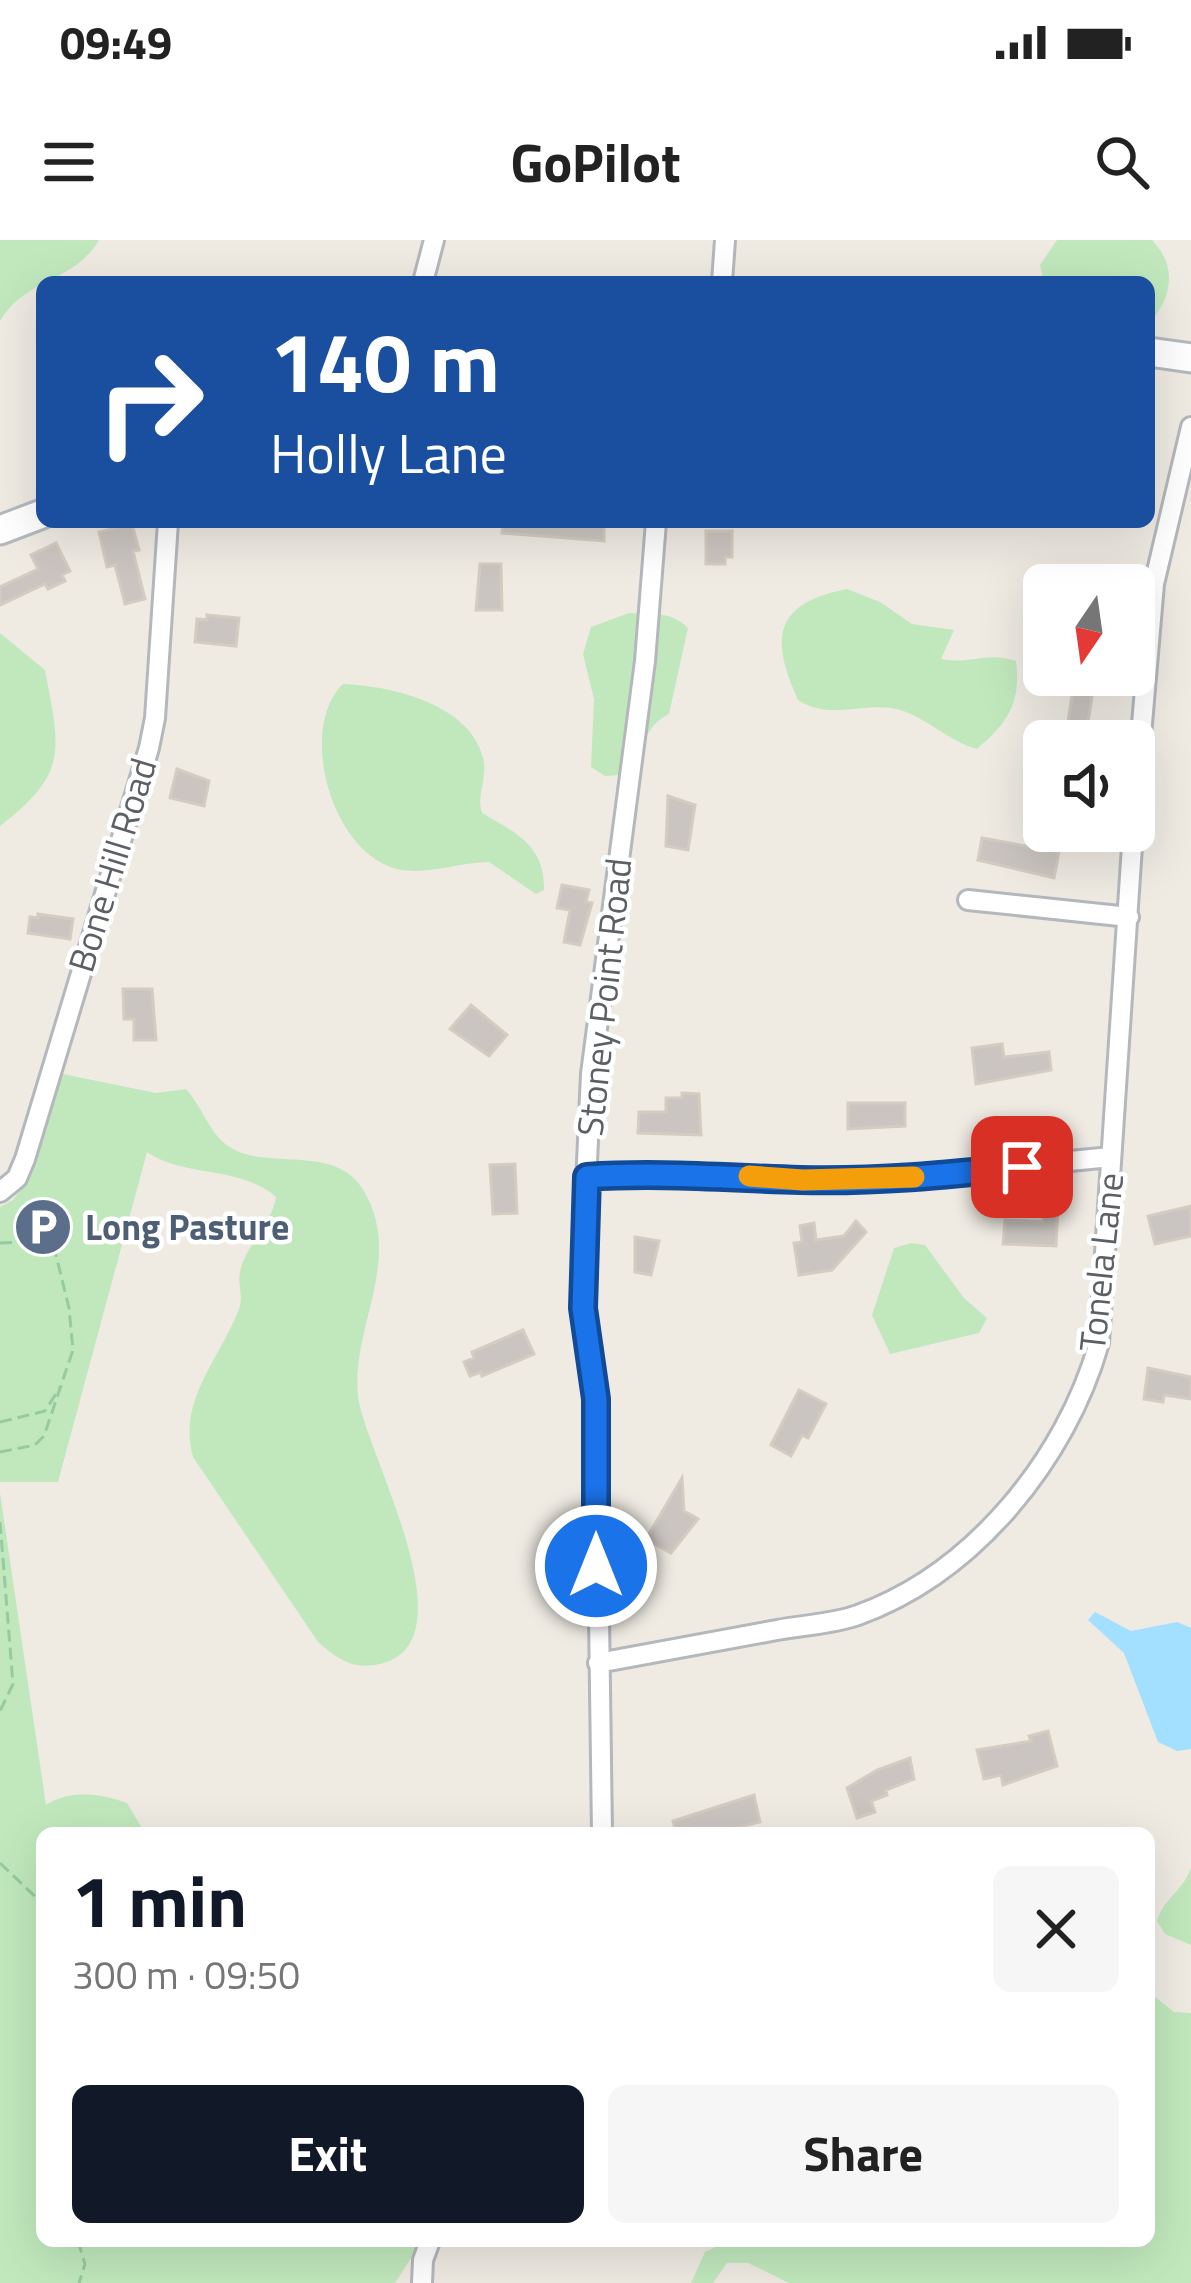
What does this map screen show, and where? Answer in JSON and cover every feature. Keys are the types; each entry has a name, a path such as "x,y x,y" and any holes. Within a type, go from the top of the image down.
{"main road":[{"path":"1155,353 1191,358"},
{"path":"0,530 36,516"}],"street":[{"path":"425,276 434,240"},
{"path":"722,276 725,240"},
{"path":"1142,720 1154,584 1191,427"},
{"name":"Bone Hill Road","path":"0,1192 12,1186 25,1159 149,748 168,528"},
{"name":"Stoney Point Road","path":"602,1827 596,1399 583,1308 591,1074 641,692 655,528"},
{"name":"Tonela Lane","path":"598,1663 858,1615 938,1571 994,1522 1046,1460 1094,1360 1102,1319 1132,852"},
{"path":"968,900 1129,917"},
{"path":"587,1177 897,1178 1111,1157"},
{"path":"422,2283 428,2247"}],"path":[{"path":"28,1242 31,1223"},
{"path":"0,1243 28,1242 55,1251 73,1350 44,1436 34,1445 0,1452"},
{"path":"0,1422 45,1411 63,1386"},
{"path":"0,1522 13,1684 0,1711"},
{"path":"0,1863 36,1898"},
{"path":"79,2283 85,2264 80,2247"}],"green space":[{"path":"0,240 99,240 89,254 57,276 36,276 36,289 10,307 0,321"},
{"path":"1057,240 1152,240 1166,261 1169,282 1155,315 1155,276 1043,276 1040,265"},
{"path":"847,589 880,602 912,624 954,630 941,659 1016,661 1017,688 1010,710 977,749 900,710 823,709 798,700 783,658 785,626 805,603"},
{"path":"629,613 668,616 688,628 669,714 649,732 628,770 605,776 591,767 594,699 583,654 591,627"},
{"path":"0,633 45,670 56,741 49,774 38,791 0,826"},
{"path":"343,684 405,694 446,711 463,724 483,758 482,813 517,834 534,851 544,890 536,894 489,862 420,871 397,869 374,858 354,840 328,787 322,758 329,704"},
{"path":"58,1073 156,1093 186,1089 217,1136 237,1151 334,1166 351,1175 364,1191 379,1242 358,1396 416,1587 417,1624 404,1651 375,1665 358,1665 318,1642 193,1457 190,1436 196,1398 239,1309 243,1262 276,1197 246,1180 178,1166 147,1152 58,1482 0,1482 0,1207 13,1200 24,1185"},
{"path":"925,1245 964,1298 987,1318 979,1333 890,1354 872,1315 894,1248"},
{"path":"0,1493 46,1805 75,1795 96,1795 127,1803 141,1827 36,1827 36,2247 418,2247 395,2283 0,2283"},
{"path":"1191,1867 1191,1945 1165,1934 1157,1921"},
{"path":"1155,1997 1174,2012 1191,2013 1191,2283 789,2283 748,2263 727,2263 713,2283 691,2283 705,2252 715,2247 1155,2247"}],"water":[{"path":"1095,1612 1131,1631 1177,1622 1191,1628 1191,1749 1177,1751 1158,1742 1124,1653 1088,1620"}],"building":[{"path":"133,528 139,550 133,551 145,599 125,604 115,565 107,567 99,532"},
{"path":"502,528 604,528 604,541 502,533"},
{"path":"706,531 732,531 732,557 725,557 725,564 706,564"},
{"path":"56,543 70,571 62,575 65,581 48,589 45,584 0,605 0,587 38,569 31,555"},
{"path":"480,564 501,564 502,610 476,610"},
{"path":"207,615 239,618 236,646 195,642 197,619 207,620"},
{"path":"1072,696 1092,696 1088,720 1068,720"},
{"path":"177,769 209,781 204,806 170,798"},
{"path":"668,796 695,805 688,850 666,846"},
{"path":"982,838 1023,845 1023,852 1059,852 1054,878 978,860"},
{"path":"562,885 589,890 586,902 592,903 580,945 564,942 570,910 557,908"},
{"path":"38,914 73,919 70,939 28,933 30,917 38,918"},
{"path":"123,989 152,989 156,1040 134,1040 134,1019 124,1019"},
{"path":"471,1005 507,1035 489,1056 450,1029"},
{"path":"1002,1044 1004,1057 1049,1052 1051,1070 976,1084 972,1048"},
{"path":"682,1093 699,1094 701,1135 638,1133 639,1112 666,1112 666,1098 682,1098"},
{"path":"848,1103 905,1103 905,1126 848,1129"},
{"path":"515,1164 517,1213 493,1214 490,1165"},
{"path":"1191,1206 1191,1236 1155,1244 1148,1216"},
{"path":"1044,1207 1058,1207 1056,1246 1003,1244 1005,1220 1043,1222"},
{"path":"856,1221 866,1232 832,1270 799,1275 794,1243 802,1242 800,1226 814,1223 816,1240 844,1236"},
{"path":"635,1237 659,1241 651,1275 635,1272"},
{"path":"523,1330 534,1354 482,1376 481,1372 470,1376 464,1362 474,1358 472,1352"},
{"path":"1148,1368 1191,1377 1191,1399 1164,1395 1163,1402 1144,1399"},
{"path":"799,1390 826,1404 808,1438 802,1435 791,1456 771,1445"},
{"path":"682,1478 684,1511 698,1519 671,1553 646,1539"},
{"path":"1048,1731 1057,1766 1003,1785 1001,1775 984,1779 977,1750 1031,1741 1029,1736"},
{"path":"910,1758 914,1779 886,1790 887,1795 871,1801 875,1812 857,1818 847,1788"},
{"path":"754,1795 760,1822 740,1827 674,1827 673,1821"}],"slow traffic":[{"path":"749,1176 803,1180 914,1177"}],"place":[{"name":"Long Pasture","path":"43,1227"}],"route":[{"path":"596,1566 596,1399 583,1308 587,1177 722,1174 869,1179 1022,1167"}]}
